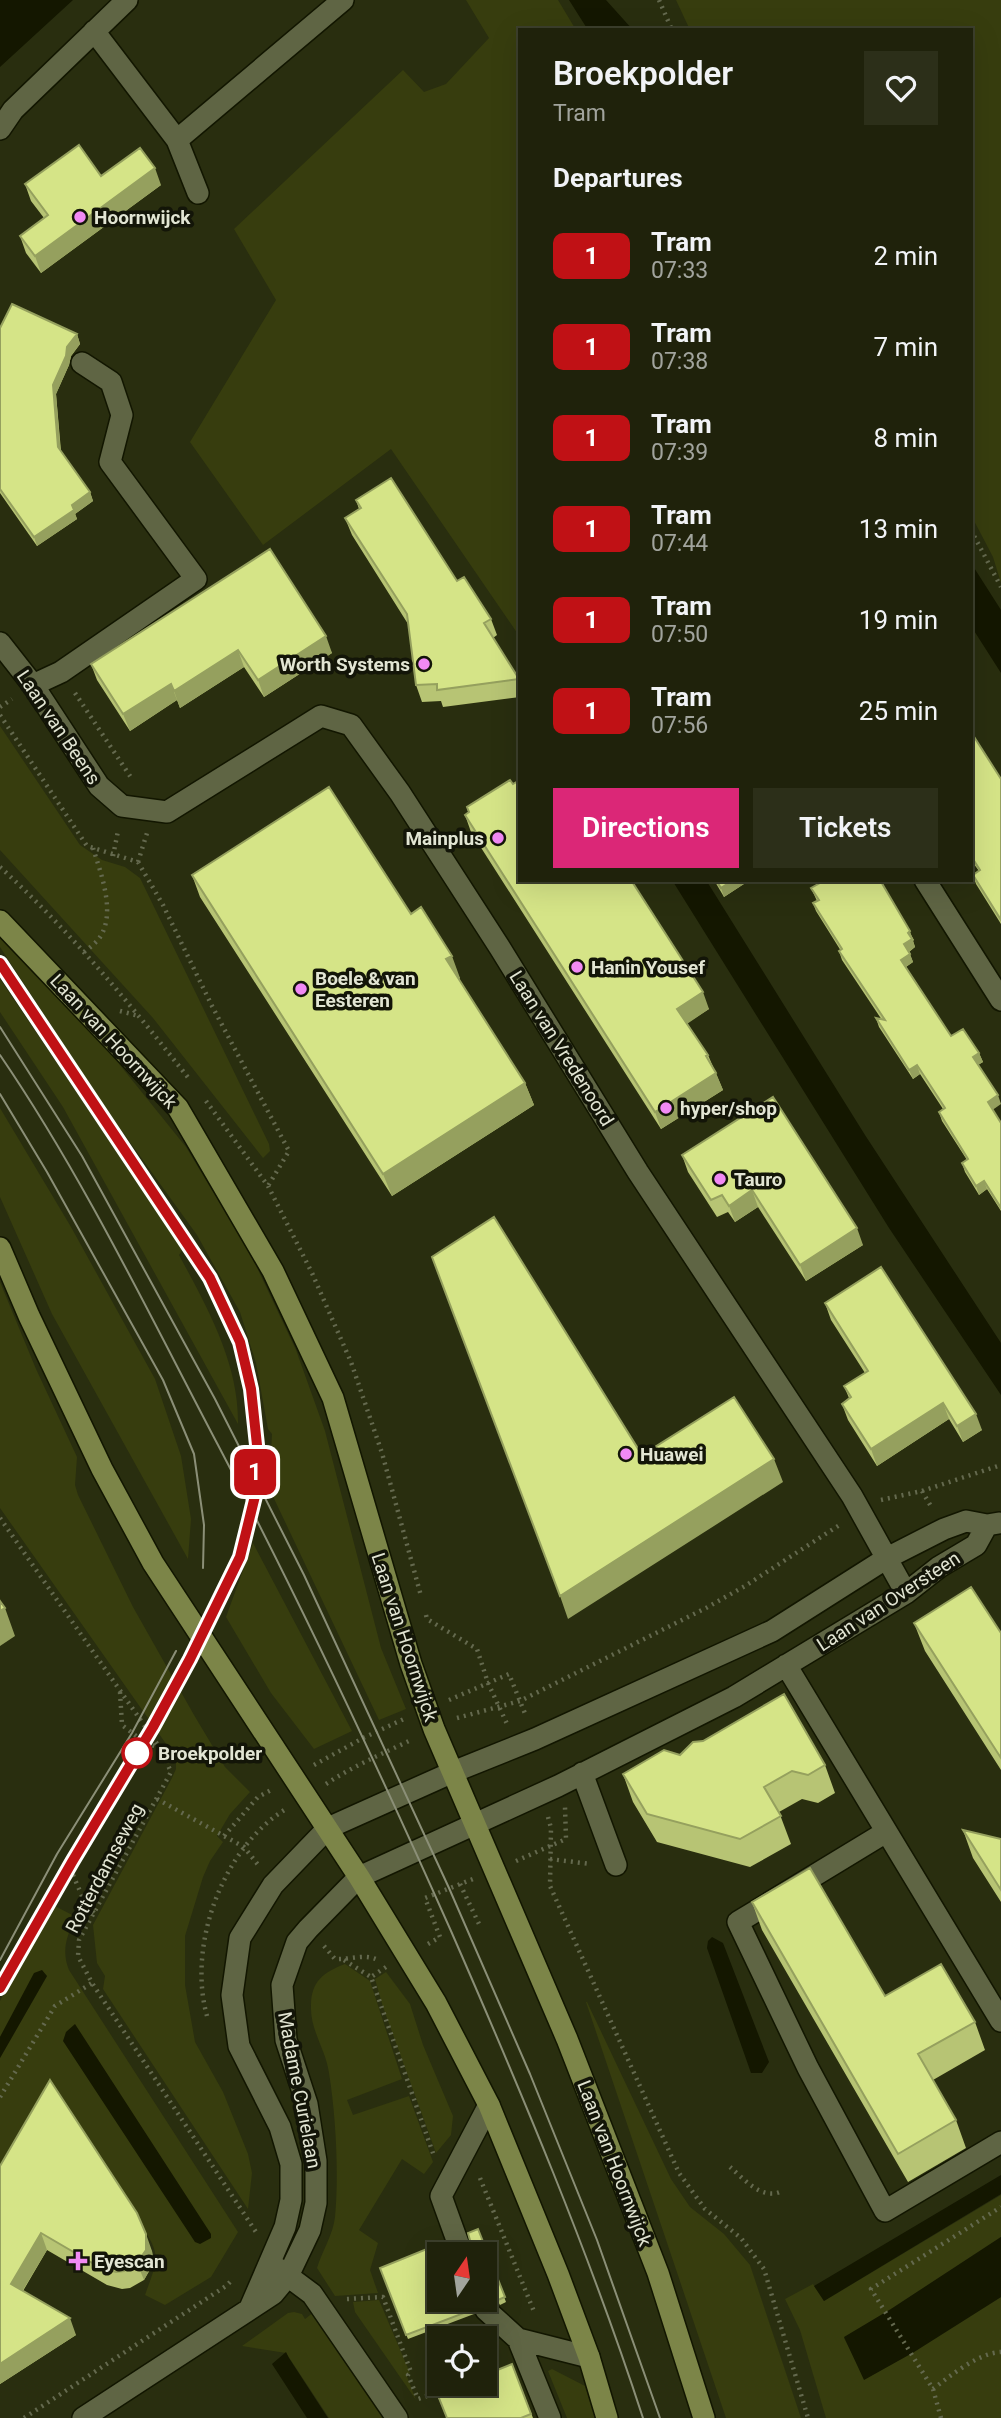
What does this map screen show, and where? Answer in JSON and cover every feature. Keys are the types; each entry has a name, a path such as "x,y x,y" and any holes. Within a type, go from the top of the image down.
{"main road":[{"name":"Laan van Hoornwijck","path":"0,921 178,1108 274,1271 333,1398 411,1664 434,1729 567,2039 658,2273 704,2418"},
{"path":"0,1248 29,1316 102,1469 153,1563 359,1877 436,2003 489,2105 558,2274 589,2357 607,2418"}],"street":[{"path":"0,129 13,110 127,0"},
{"path":"177,140 343,0"},
{"path":"94,31 177,140 198,193"},
{"path":"33,685 61,672 196,579 110,462 122,415 111,382 82,363"},
{"name":"Laan van Beens","path":"0,643 33,685 99,786 122,806"},
{"name":"Laan van Vredenoord","path":"122,806 167,812 321,716 351,725 400,793 500,948 638,1172 852,1496 906,1593"},
{"path":"926,882 1001,1000"},
{"name":"Laan van Oversteen","path":"453,1772 535,1739 772,1631 887,1559 953,1525 966,1521 994,1524"},
{"name":"Laan van Oversteen","path":"476,1823 734,1696 906,1593 939,1567 976,1545 994,1524"},
{"path":"786,1665 1001,2021"},
{"name":"Madame Curielaan","path":"250,2308 285,2227 291,2200 291,2165 280,2127 239,2046 232,1995 240,1938 273,1885 328,1828 453,1772"},
{"path":"582,1773 617,1864"},
{"name":"Madame Curielaan","path":"83,2418 273,2294 288,2277 310,2230 316,2203 316,2161 307,2104 286,2040 282,1985 298,1942 359,1877 476,1823"},
{"path":"886,1832 738,1922 808,2068 885,2211 1001,2142"},
{"path":"458,2242 441,2196 489,2105"},
{"path":"271,2262 312,2294 397,2418"},
{"path":"488,2312 518,2339 550,2418"},
{"path":"518,2339 589,2357"}],"path":[{"path":"659,0 671,28"},
{"path":"973,534 1001,587"},
{"path":"0,715 87,846 138,862 163,905 212,1006 289,1151 268,1186"},
{"path":"83,952 98,940 105,923 107,895 93,848"},
{"name":"Laan van Hoornwijck","path":"0,867 43,907 140,1016 197,1089"},
{"name":"Laan van Hoornwijck","path":"205,1100 268,1186 312,1273 351,1363 382,1453 427,1619 477,1649 505,1719"},
{"name":"Rotterdamseweg","path":"0,1518 160,1748 171,1772 79,1940 78,1956 92,1983 258,2234 255,2243"},
{"path":"465,1715 520,1701 745,1586"},
{"path":"120,1692 120,1727 147,1747 160,1748"},
{"path":"349,1769 399,1746"},
{"path":"157,1799 224,1836"},
{"path":"550,1821 550,1886 679,2173 705,2209 741,2238 764,2269 808,2418"},
{"path":"550,1859 586,1863"},
{"path":"74,1875 85,1903 94,1913"},
{"path":"460,1884 480,1926"},
{"path":"343,1959 371,1977"},
{"path":"0,2097 55,2006 92,1983"},
{"path":"730,2167 754,2188 765,2193 782,2192"},
{"path":"941,2418 933,2389 871,2289 1001,2207"},
{"path":"24,2418 226,2286 241,2270"},
{"path":"358,2299 383,2297 411,2372 408,2375 418,2399 427,2396"},
{"path":"933,2389 960,2368 994,2352 1001,2352"}],"green space":[{"path":"466,0 558,0 575,28 518,28 518,634 391,449 263,545 190,442 276,300 234,229 403,70 424,92 446,84 489,38"},
{"path":"676,0 1001,0 1001,583 993,557 973,519 973,28 689,28"},
{"path":"0,726 80,845 102,860 125,867 140,878 269,1144 270,1151 263,1158 153,1018 0,850"},
{"path":"0,933 107,1049 186,1147 251,1255 296,1350 325,1431 381,1648 406,1709 379,1720 269,1488 272,1434 268,1429 256,1363 240,1312 197,1235 106,1109 0,947"},
{"path":"0,979 183,1249 179,1255 210,1315 227,1357 237,1401 238,1424 63,1107 0,1012"},
{"path":"0,1108 71,1227 155,1379 181,1456 191,1519 188,1559 52,1314 0,1197"},
{"path":"0,1282 77,1457 75,1485 78,1495 133,1607 194,1715 225,1767 250,1792 230,1814 217,1836 223,1842 203,1877 185,1936 185,1985 195,2042 223,2092 248,2154 252,2173 248,2209 103,1989 105,1976 97,1963 93,1925 172,1778 176,1769 176,1758 0,1508"},
{"path":"253,1543 352,1731 314,1749 271,1693 226,1617"},
{"path":"53,1905 76,1917 66,1943 65,1956 69,1970 238,2232 211,2277 165,2305 145,2295 156,2257 151,2242 139,2223 0,2193 0,2058 47,1976 29,1982 0,2037 0,2001"},
{"path":"345,1964 370,1981 402,2079 347,2100 353,2115 409,2096 433,2162 424,2174 402,2159 359,2230 378,2243 370,2270 378,2293 335,2296 317,2268 334,2224 337,2164 329,2073 313,2023 311,2006 313,1990 320,1979"},
{"path":"386,1972 410,2004 423,2045 453,2116 451,2135 436,2153 375,1979"},
{"path":"586,2002 671,2179 690,2207 724,2234 750,2265 801,2418 726,2418"},
{"path":"1001,2195 1001,2237 844,2338 865,2379 914,2352 1001,2297 1001,2418 826,2418 800,2330 785,2299 813,2284 824,2301"},
{"path":"379,2300 410,2373 406,2374 416,2400 355,2312 353,2302"},
{"path":"314,2312 387,2418 329,2418 286,2353 242,2346 288,2313 302,2314 305,2319"},
{"path":"552,2369 585,2386 595,2418 567,2418 548,2371"}],"shaded area":[{"path":"0,0 73,0 0,67"},
{"path":"569,0 606,0 631,28 587,28"},
{"path":"973,566 1001,610 1001,673 973,629"},
{"path":"673,882 707,882 865,1135 1001,1343 1001,1395 889,1228"},
{"path":"712,1937 723,1943 769,2062 762,2073 751,2073 707,1948"},
{"path":"42,1970 47,1976 0,2058 0,2037 34,1973"},
{"path":"75,2024 211,2234 211,2238 200,2244 195,2242 63,2041 66,2032"},
{"path":"1001,2175 1001,2194 824,2301 814,2286"},
{"path":"1001,2237 1001,2297 864,2380 844,2337"},
{"path":"286,2352 328,2418 307,2418 272,2364"}],"building":[{"path":"79,145 101,176 140,148 155,168 35,256 20,236 48,215 25,184"},
{"path":"12,304 77,334 67,347 66,356 53,385 58,447 90,492 72,505 74,510 34,537 0,489 0,328"},
{"path":"391,478 457,581 464,577 491,619 484,623 518,679 437,690 437,684 416,685 407,614 345,518 361,508 356,500"},
{"path":"270,549 326,636 258,680 238,650 174,691 171,684 123,714 91,664"},
{"path":"973,735 1001,779 1001,920 973,875 980,870 973,859"},
{"path":"510,780 513,784 518,781 518,882 632,882 703,992 677,1009 708,1055 706,1056 716,1073 655,1112 465,815 469,812 467,807"},
{"path":"329,787 411,914 421,907 452,956 446,959 525,1083 383,1174 192,875"},
{"path":"717,882 730,882 721,888"},
{"path":"881,882 910,931 908,933 912,939 904,944 910,954 901,960 951,1036 963,1029 979,1053 973,1057 998,1095 988,1102 1001,1123 1001,1208 984,1181 976,1186 962,1163 968,1159 939,1112 945,1108 917,1065 909,1070 876,1018 885,1020 839,951 842,949 813,903 819,900 811,888 820,883"},
{"path":"773,1097 857,1228 800,1265 752,1190 729,1206 722,1195 711,1200 682,1155"},
{"path":"494,1217 642,1455 734,1397 774,1459 560,1596 432,1257"},
{"path":"881,1267 976,1414 957,1426 943,1403 871,1449 842,1404 851,1397 844,1386 868,1371 825,1303"},
{"path":"971,1587 1001,1633 1001,1758 914,1623"},
{"path":"784,1694 825,1765 808,1775 792,1771 764,1787 781,1816 740,1839 647,1814 623,1774 664,1750 680,1755 693,1742 703,1741"},
{"path":"963,1830 1001,1839 1001,1890"},
{"path":"810,1868 885,1996 941,1964 975,2022 918,2054 956,2120 898,2154 752,1902"},
{"path":"50,2080 137,2213 146,2234 146,2250 137,2263 124,2271 116,2272 101,2268 41,2233 11,2284 70,2318 0,2364 0,2166"},
{"path":"478,2229 483,2242 470,2242 468,2233"},
{"path":"427,2249 427,2312 467,2312 406,2335 380,2268"},
{"path":"497,2277 505,2297 497,2298"},
{"path":"512,2364 531,2414 521,2418 447,2418 438,2396 497,2396 497,2370"}],"tram line":[{"path":"0,963 210,1278 240,1342 251,1389 257,1445"},
{"name":"1","path":"0,963 210,1278 240,1342 251,1389 257,1445 255,1496 240,1557 153,1727 0,1988"},
{"path":"0,1027 82,1156 215,1399 304,1575 449,1888 530,2074 597,2240 660,2418"},
{"path":"0,1055 60,1149 115,1247 249,1505 367,1747 451,1931 528,2112 600,2294 643,2418"},
{"path":"0,1094 47,1172 163,1380 194,1454 204,1525 203,1568"},
{"path":"219,1599 240,1557 248,1528"},
{"path":"0,1960 57,1854 132,1733 176,1651"},
{"path":"0,1988 190,1659"}],"place":[{"name":"Hoornwijck","path":"80,217"},
{"name":"Worth Systems","path":"424,664"},
{"name":"Mainplus","path":"498,838"},
{"name":"Hanin Yousef","path":"577,967"},
{"name":"Boele & van Eesteren","path":"301,989"},
{"name":"hyper/shop","path":"666,1108"},
{"name":"Tauro","path":"720,1179"},
{"name":"Huawei","path":"626,1454"},
{"name":"Broekpolder","path":"137,1753"},
{"name":"Eyescan","path":"78,2261"}]}
